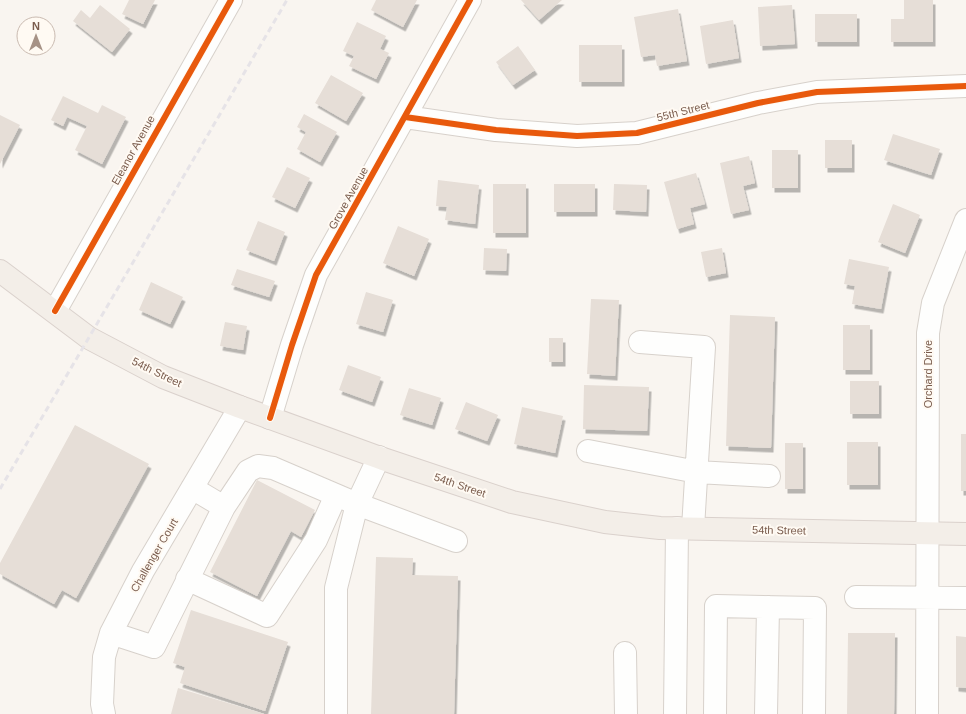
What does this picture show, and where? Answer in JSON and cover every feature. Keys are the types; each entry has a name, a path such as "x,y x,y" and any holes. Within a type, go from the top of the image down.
{"main road":[{"name":"54th Street","path":"0,272 55,311 89,338 163,377 240,407 378,457 512,502 605,522 685,528 966,534"}],"street":[{"name":"Eleanor Avenue","path":"55,311 231,0"},
{"name":"Grove Avenue","path":"270,418 292,345 316,275 470,0"},
{"name":"55th Street","path":"405,118 496,130 577,136 637,133 758,102 817,92 966,86"},
{"name":"Orchard Drive","path":"927,714 928,332 933,304 966,220"},
{"path":"640,342 704,347 697,472 685,528 675,714"},
{"name":"Challenger Court","path":"104,714 102,704 104,657 111,633 143,572 240,407"},
{"path":"588,451 697,472 769,476"},
{"path":"336,714 336,588 357,504 378,457"},
{"path":"111,633 154,647 224,506 248,471 258,466 273,468 357,504 456,541"},
{"path":"192,488 224,506"},
{"path":"188,579 267,616 316,540 336,494"},
{"path":"856,597 966,598"},
{"path":"715,714 716,606 815,608 814,714"},
{"path":"766,714 768,607"},
{"path":"625,653 626,714"}],"building":[{"path":"129,0 155,0 143,24 122,14"},
{"path":"376,0 417,0 403,27 371,10"},
{"path":"521,0 562,0 539,20"},
{"path":"904,0 933,0 933,42 891,42 891,19 904,19"},
{"path":"100,5 130,29 112,52 73,21 81,10 90,18"},
{"path":"792,5 795,44 760,46 758,7"},
{"path":"678,9 687,61 657,66 655,55 641,57 634,17"},
{"path":"815,14 857,14 857,42 815,42"},
{"path":"733,20 739,58 706,64 700,26"},
{"path":"357,22 386,36 380,49 389,53 376,79 349,66 354,56 343,51"},
{"path":"579,45 622,45 622,82 579,82"},
{"path":"518,46 535,70 513,85 496,62"},
{"path":"331,75 363,93 346,121 315,103"},
{"path":"63,96 98,113 102,105 126,117 102,164 75,150 87,126 67,117 63,126 51,120"},
{"path":"304,114 337,132 320,162 297,149 306,132 297,127"},
{"path":"0,115 20,125 0,164"},
{"path":"893,134 940,149 931,175 884,160"},
{"path":"825,140 852,140 852,168 825,168"},
{"path":"772,150 798,150 798,188 772,188"},
{"path":"749,156 755,183 743,186 749,210 731,214 720,163"},
{"path":"287,167 310,178 295,208 272,197"},
{"path":"696,173 705,204 690,208 694,224 677,229 664,182"},
{"path":"438,180 479,185 475,224 445,220 447,207 436,206"},
{"path":"493,184 526,184 526,233 493,233"},
{"path":"554,184 595,184 595,212 554,212"},
{"path":"614,184 647,185 646,212 613,210"},
{"path":"893,204 920,215 905,253 878,242"},
{"path":"258,221 285,232 274,261 246,250"},
{"path":"398,226 429,239 414,276 383,263"},
{"path":"484,248 507,249 506,271 483,270"},
{"path":"722,248 726,273 706,277 701,252"},
{"path":"849,259 889,267 881,309 852,304 855,286 844,284"},
{"path":"237,269 275,281 269,297 231,285"},
{"path":"151,282 183,297 170,324 139,310"},
{"path":"366,292 393,300 383,332 356,324"},
{"path":"591,299 619,300 615,376 587,374"},
{"path":"730,315 775,317 771,448 726,446"},
{"path":"225,322 247,326 243,350 220,346"},
{"path":"843,325 870,325 870,370 843,370"},
{"path":"549,338 563,338 563,362 549,362"},
{"path":"348,365 381,377 372,402 339,390"},
{"path":"850,381 879,381 879,414 850,414"},
{"path":"584,385 649,387 647,431 583,429"},
{"path":"409,388 441,398 432,425 400,415"},
{"path":"466,402 498,415 487,441 455,429"},
{"path":"522,407 563,416 555,453 514,444"},
{"path":"75,425 149,464 76,598 62,590 54,604 0,574 0,563"},
{"path":"961,434 966,434 966,491 961,491"},
{"path":"847,442 878,442 878,485 847,485"},
{"path":"785,443 803,443 803,489 785,489"},
{"path":"257,480 315,510 301,537 291,531 257,596 210,572"},
{"path":"376,557 413,558 412,575 458,576 454,714 371,714"},
{"path":"191,610 288,642 265,711 180,683 185,667 173,663"},
{"path":"848,633 895,633 894,714 847,714"},
{"path":"956,636 966,637 966,688 956,687"},
{"path":"178,688 264,714 171,714"}],"railway":[{"path":"0,489 287,0"}],"cycle path":[{"path":"55,311 231,0"},
{"path":"270,418 292,345 316,275 470,0"},
{"path":"405,117 496,130 577,136 637,133 758,103 817,92 966,86"}]}
